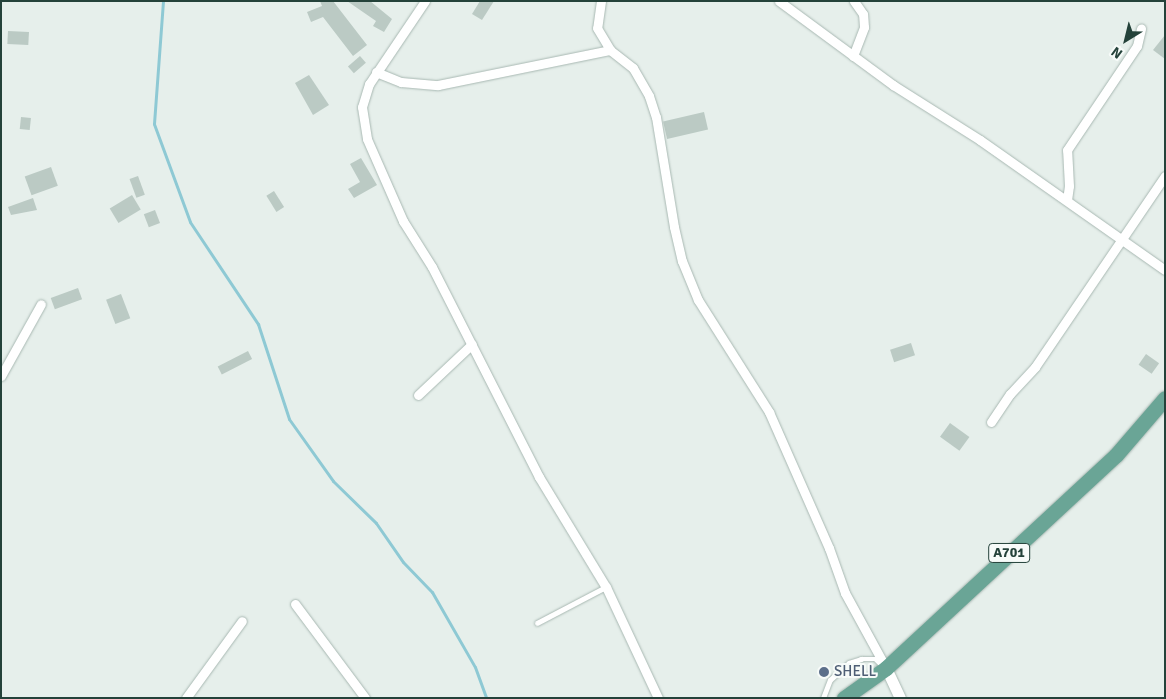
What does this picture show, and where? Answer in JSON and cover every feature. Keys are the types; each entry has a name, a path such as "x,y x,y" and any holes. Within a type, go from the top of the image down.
{"main road":[{"name":"A701","path":"844,698 886,668 1116,455 1165,398"}],"street":[{"path":"425,1 376,72 362,106 367,138 403,221 432,267 539,476 606,587 658,698"},
{"path":"601,1 597,28 610,50 633,68 649,96 656,116 682,261 698,300 769,412 829,548 845,593 886,668 900,698"},
{"path":"779,1 853,56 1067,200 1165,270"},
{"path":"853,56 864,27 863,14 854,1"},
{"path":"1067,200 1069,186 1067,150 1137,46 1141,28"},
{"path":"376,72 401,82 438,85 610,50"},
{"path":"991,422 1010,394 1035,367 1165,176"},
{"path":"1,376 41,304"},
{"path":"418,395 472,344"},
{"path":"295,604 365,698"},
{"path":"186,698 242,621"}],"lane":[{"path":"537,624 606,587"},
{"path":"823,698 830,680 849,663 876,659 886,668"}],"building":[{"path":"320,1 333,1 367,45 353,56 323,17 311,22 307,12 322,6"},
{"path":"347,1 370,1 392,19 384,32 373,26 376,21"},
{"path":"480,1 494,1 482,20 472,14"},
{"path":"8,31 29,32 28,45 7,44"},
{"path":"1165,35 1165,59 1153,50"},
{"path":"360,56 366,63 354,73 348,66"},
{"path":"309,75 329,105 313,115 295,83"},
{"path":"704,112 708,130 667,139 663,121"},
{"path":"21,117 31,118 30,130 20,129"},
{"path":"361,158 377,185 354,198 348,189 360,182 350,164"},
{"path":"51,167 58,186 32,195 25,177"},
{"path":"138,176 145,195 136,198 130,179"},
{"path":"274,191 284,207 276,212 266,196"},
{"path":"132,195 141,210 118,223 110,208"},
{"path":"33,198 37,210 11,215 8,207"},
{"path":"155,210 160,223 149,227 144,214"},
{"path":"78,288 82,299 55,309 51,298"},
{"path":"121,294 130,318 115,324 106,300"},
{"path":"911,343 915,355 894,362 890,350"},
{"path":"248,351 252,359 222,374 218,366"},
{"path":"1146,354 1159,363 1152,374 1139,365"},
{"path":"950,423 969,437 959,451 940,437"}],"waterway":[{"path":"163,1 154,124 190,222 258,324 289,419 333,481 376,523 403,562 432,592 475,667 486,698"}],"place":[{"name":"SHELL","path":"824,672"}]}
